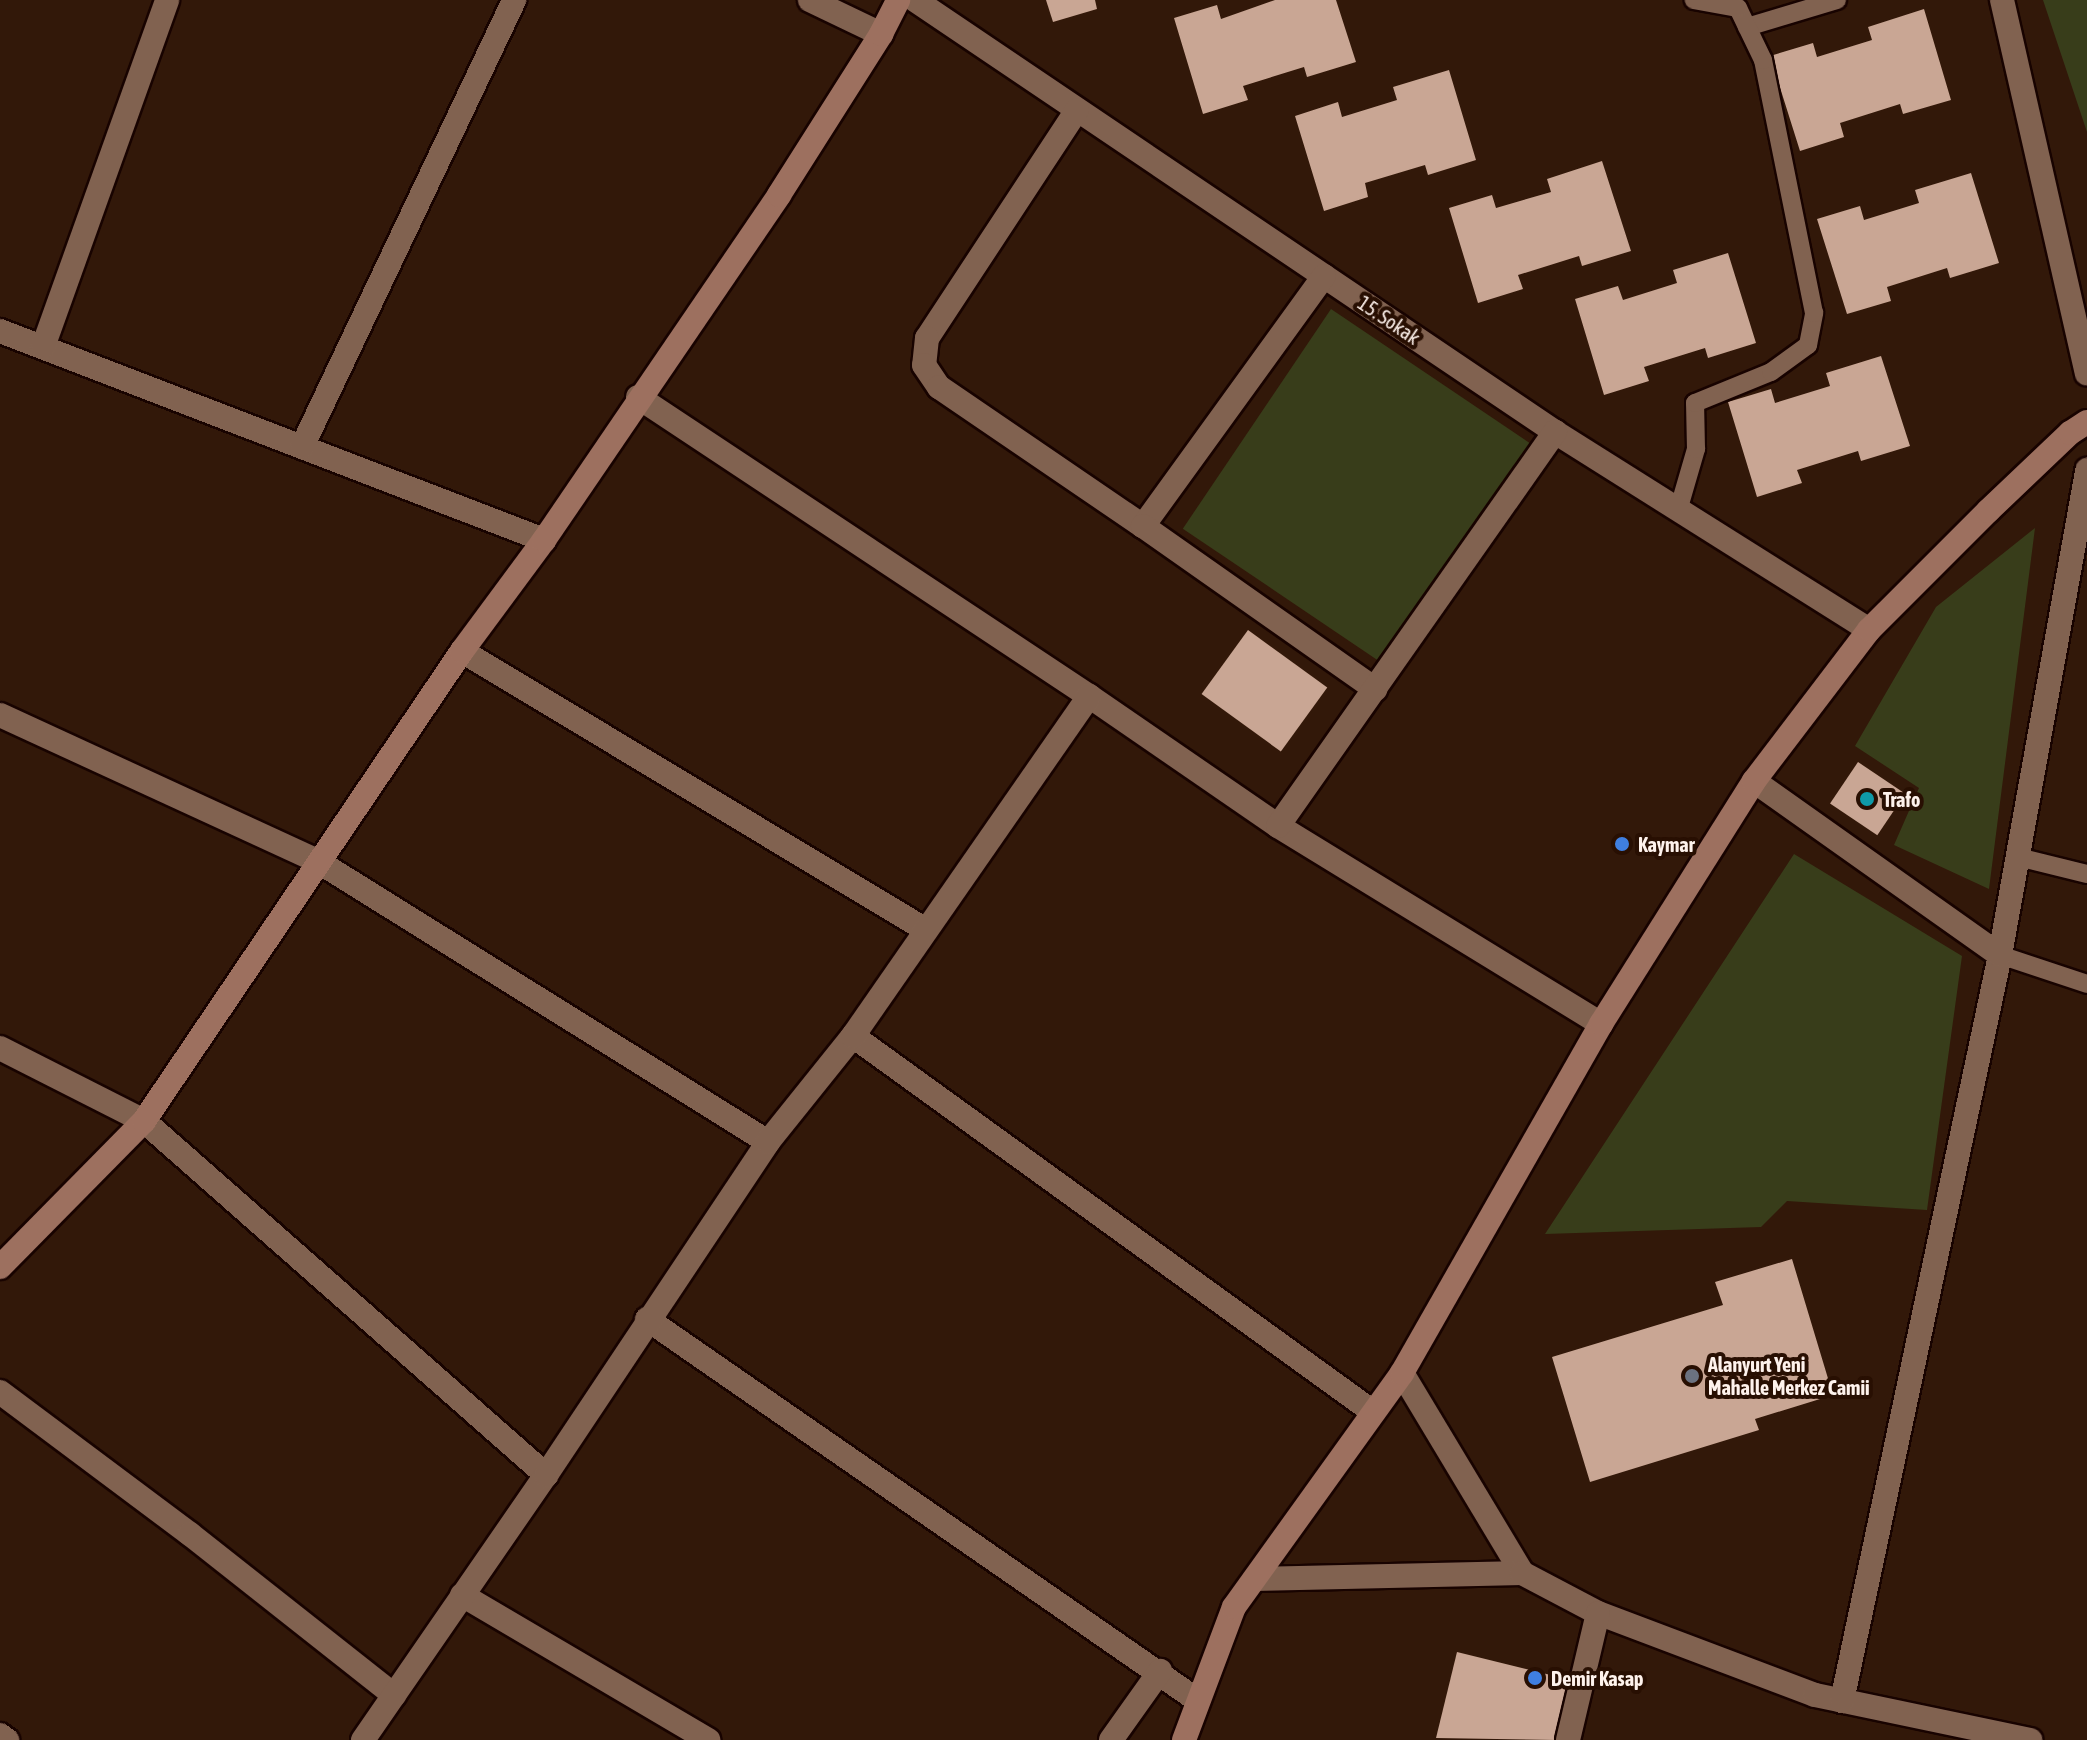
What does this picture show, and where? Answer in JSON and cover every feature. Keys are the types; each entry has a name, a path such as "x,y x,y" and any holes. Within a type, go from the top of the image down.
{"street":[{"path":"43,347 167,0"},
{"path":"302,447 514,0"},
{"path":"810,0 881,34"},
{"path":"0,1267 144,1121 462,651 544,540 638,397 779,195 881,34 898,0"},
{"name":"15. Sokak","path":"915,0 1555,432 1869,630"},
{"path":"2002,0 2087,373"},
{"path":"1077,110 927,338 924,365 939,387 1375,689"},
{"path":"1143,526 1324,276"},
{"path":"0,331 544,540"},
{"path":"638,397 1089,696 1278,826 1601,1024"},
{"path":"1184,1740 1234,1607 1402,1373 1601,1024 1754,781 1869,630 1988,511 2070,433 2087,422"},
{"path":"1278,826 1555,432"},
{"path":"1842,1701 2000,955 2087,470"},
{"path":"462,651 926,930"},
{"path":"363,1740 546,1475 647,1319 768,1142 853,1036 1089,696"},
{"path":"0,715 319,862 768,1142"},
{"path":"1754,781 2000,955"},
{"path":"853,1036 1373,1412"},
{"path":"0,1048 144,1121 546,1475"},
{"path":"647,1319 1160,1671 1197,1700"},
{"path":"1402,1373 1522,1573"},
{"path":"0,1392 190,1534 394,1695"},
{"path":"1255,1579 1522,1573 1598,1613 1815,1695 2022,1739"},
{"path":"462,1595 708,1740"},
{"path":"1568,1740 1598,1613"},
{"path":"1111,1740 1160,1671"},
{"path":"0,1735 7,1740"}],"lane":[{"path":"1678,511 1696,449 1695,403 1771,372 1808,345 1814,313 1763,60 1738,8 1694,0"},
{"path":"1747,27 1837,0"},
{"path":"2018,857 2087,874"},
{"path":"2000,955 2087,984"}],"green space":[{"path":"2043,0 2087,0 2087,132"},
{"path":"1331,309 1530,443 1382,663 1183,529"},
{"path":"2035,528 1989,889 1894,845 1919,788 1855,746 1936,607"},
{"path":"1794,854 1962,956 1927,1210 1787,1201 1761,1227 1545,1234"}],"building":[{"path":"1046,0 1095,0 1097,9 1053,22"},
{"path":"1275,0 1336,0 1356,62 1307,77 1304,67 1243,86 1248,100 1203,114 1174,18 1217,5 1221,19"},
{"path":"1924,9 1951,100 1903,114 1900,104 1840,123 1844,137 1800,151 1770,56 1813,43 1817,57 1872,40 1868,27"},
{"path":"1449,70 1476,160 1428,175 1425,165 1365,183 1368,197 1324,211 1295,116 1338,102 1342,117 1397,100 1393,87"},
{"path":"1602,161 1631,251 1582,266 1579,256 1518,275 1523,289 1478,303 1449,208 1492,195 1496,208 1551,192 1547,179"},
{"path":"1971,173 1999,263 1950,278 1947,268 1887,287 1891,301 1847,314 1817,219 1860,206 1864,220 1919,203 1915,190"},
{"path":"1728,253 1756,343 1708,358 1705,348 1644,367 1649,381 1604,395 1575,299 1618,286 1623,300 1677,283 1673,270"},
{"path":"1881,356 1910,446 1861,461 1858,451 1797,470 1802,483 1757,497 1728,402 1771,389 1775,403 1830,386 1826,373"},
{"path":"1248,630 1327,688 1281,752 1202,694"},
{"name":"Trafo","path":"1858,762 1905,794 1877,835 1830,803"},
{"name":"Alanyurt Yeni Mahalle Merkez Camii","path":"1792,1259 1833,1395 1755,1419 1759,1430 1590,1482 1552,1357 1723,1305 1715,1282"},
{"path":"1457,1652 1571,1680 1556,1740 1436,1738"}],"place":[{"name":"Trafo","path":"1867,799"},
{"name":"Kaymar","path":"1622,844"},
{"name":"Alanyurt Yeni Mahalle Merkez Camii","path":"1692,1376"},
{"name":"Demir Kasap","path":"1535,1678"}]}
